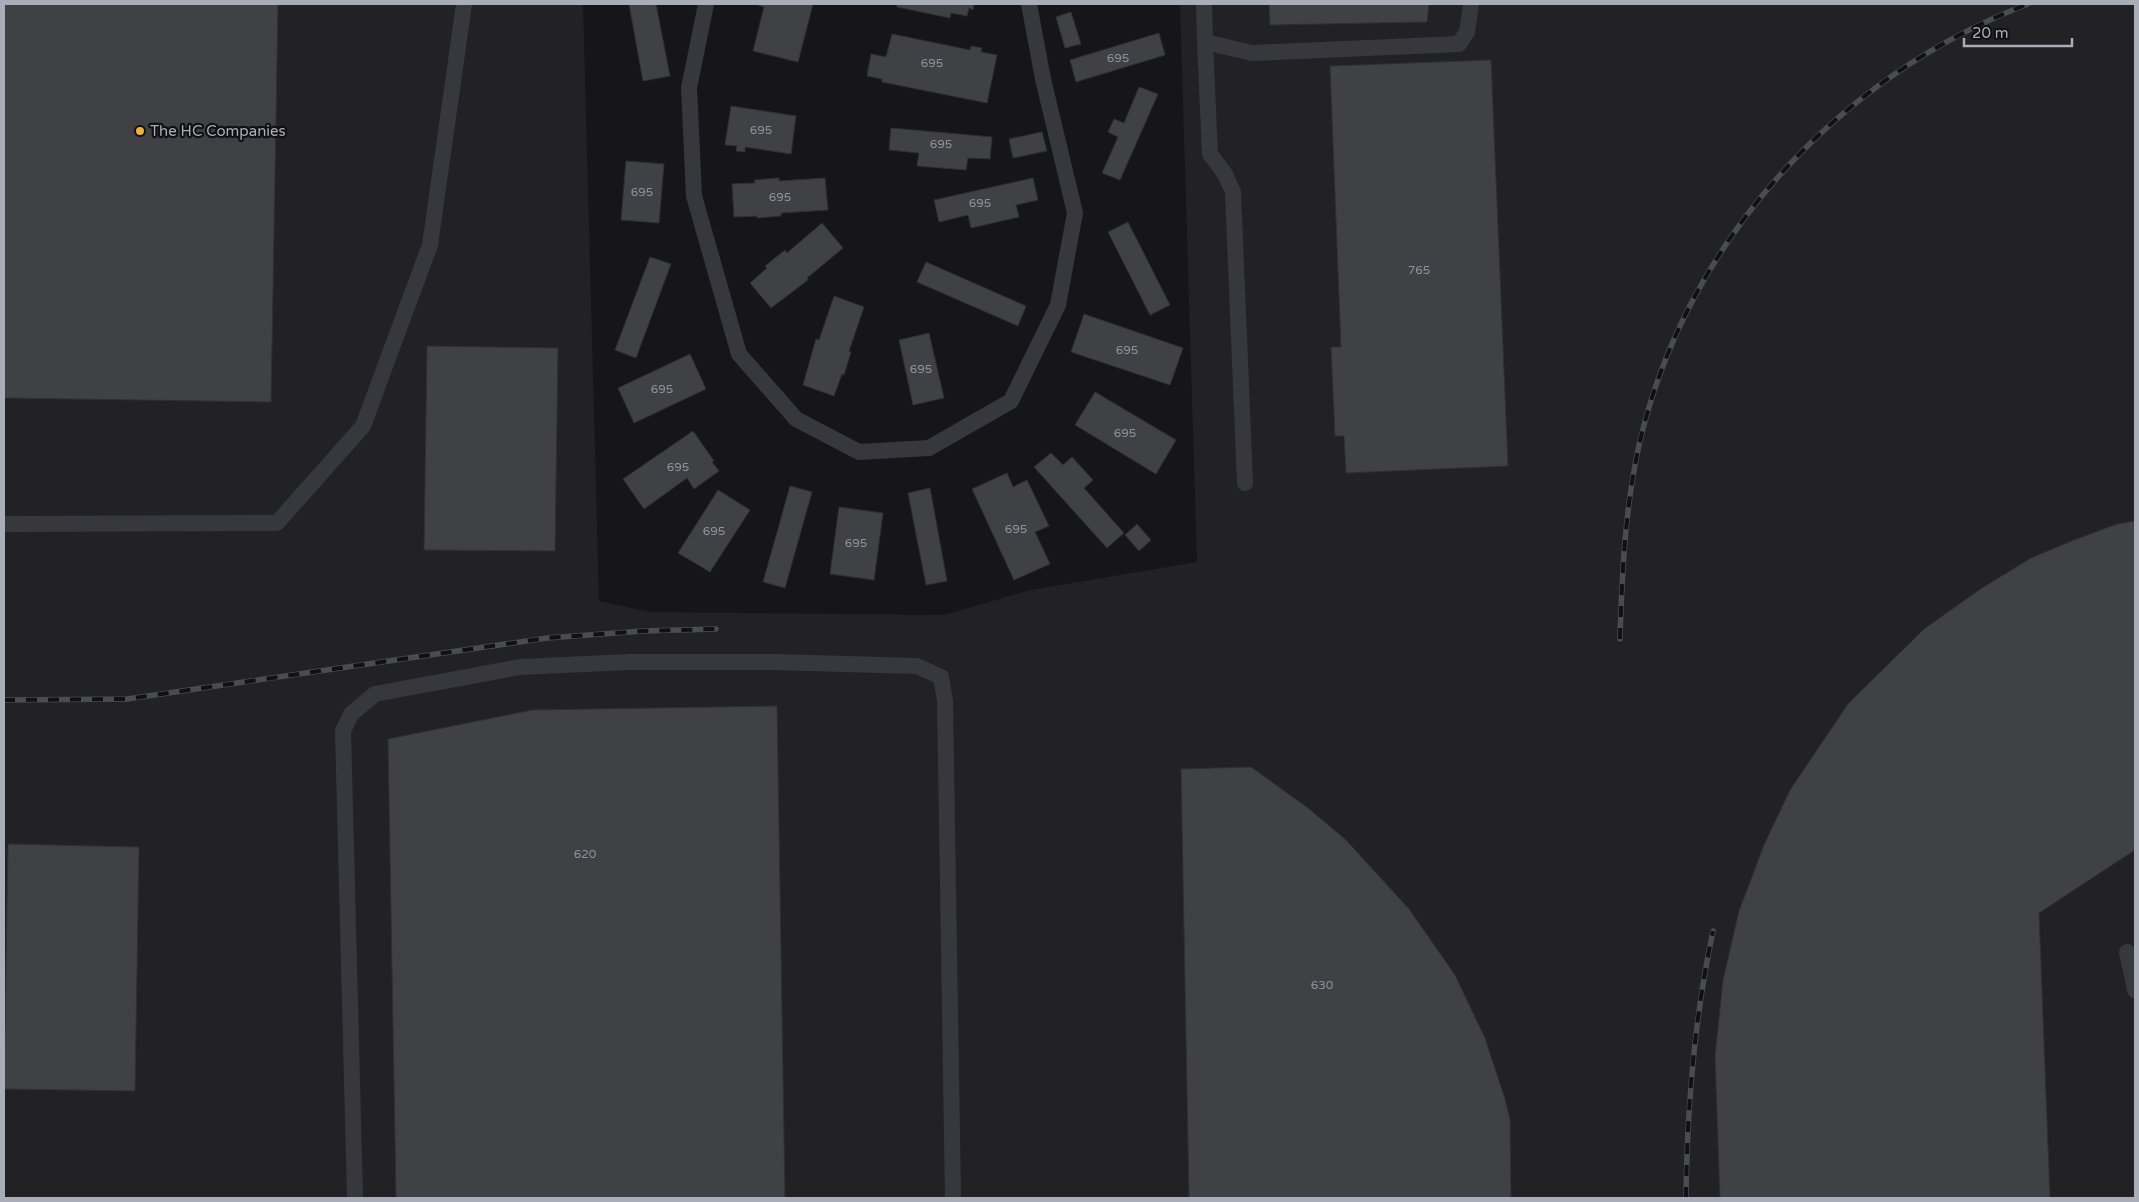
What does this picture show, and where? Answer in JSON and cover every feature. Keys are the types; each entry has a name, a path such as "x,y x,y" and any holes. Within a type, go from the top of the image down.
{"lane":[{"path":"4,524 277,523 363,426 430,245 464,4"},
{"path":"706,4 689,88 694,196 739,354 796,418 860,452 930,448 1011,401 1058,304 1075,213 1043,79 1029,4"},
{"path":"1204,4 1210,154 1226,174 1233,192 1245,483"},
{"path":"1205,42 1252,53 1459,44 1467,32 1471,4"},
{"path":"355,1198 343,731 351,714 375,694 520,667 629,662 755,662 917,666 941,677 945,711 953,1198"},
{"path":"2127,952 2135,990"}],"shaded area":[{"path":"4,4 583,4 599,601 650,612 944,615 1030,590 1197,562 1180,4 2135,4 2135,1198 4,1198"}],"building":[{"name":"The HC Companies","path":"4,4 278,4 271,402 4,398"},
{"path":"629,4 656,4 670,76 643,81"},
{"path":"755,4 813,4 798,62 753,51 764,7"},
{"path":"897,4 974,4 973,10 969,8 967,16 951,13 950,18 897,7"},
{"path":"1269,4 1429,4 1427,22 1270,25"},
{"path":"1071,12 1081,44 1065,48 1056,17"},
{"path":"1159,33 1165,55 1076,82 1070,60"},
{"path":"892,34 970,50 971,46 982,48 981,52 997,55 987,103 882,82 882,79 867,76 871,54 886,57"},
{"path":"1491,60 1508,466 1346,473 1344,436 1335,436 1331,347 1341,347 1330,66"},
{"path":"1139,87 1158,94 1120,180 1102,173 1118,137 1108,132 1114,119 1124,123"},
{"path":"731,106 796,116 791,154 745,147 745,152 736,151 737,146 725,145"},
{"path":"891,128 992,137 990,159 968,158 966,170 917,166 919,153 889,150"},
{"path":"1042,132 1047,151 1013,158 1009,139"},
{"path":"626,161 664,164 659,223 621,220"},
{"path":"779,178 779,181 825,178 828,210 781,213 781,216 757,218 757,216 734,217 732,184 755,183 754,180"},
{"path":"1033,178 1038,200 1016,205 1019,217 971,228 968,215 939,222 934,200"},
{"path":"1128,222 1170,305 1150,315 1108,232"},
{"path":"822,223 843,248 807,278 808,280 771,308 750,283 767,268 765,266 785,250 787,253"},
{"path":"650,257 671,264 636,358 615,350"},
{"path":"926,262 1026,306 1018,326 917,282"},
{"path":"834,296 864,307 849,351 851,352 844,375 842,374 834,396 803,385 816,339 819,340"},
{"path":"1084,314 1183,348 1170,385 1071,352"},
{"path":"929,333 944,398 913,405 899,340"},
{"path":"427,346 558,348 555,551 424,550"},
{"path":"690,354 706,389 634,423 618,388"},
{"path":"1095,392 1176,440 1156,474 1075,425"},
{"path":"693,431 719,471 694,489 687,478 644,509 623,479"},
{"path":"1051,453 1063,465 1072,457 1093,480 1084,488 1124,533 1107,548 1034,467"},
{"path":"1007,473 1013,487 1027,480 1049,526 1035,532 1050,564 1014,580 972,489"},
{"path":"790,486 812,492 785,588 763,582"},
{"path":"930,488 947,581 926,585 908,493"},
{"path":"718,490 750,510 710,572 678,553"},
{"path":"839,507 883,513 874,580 830,574"},
{"path":"2135,521 2135,850 2039,913 2050,1198 1720,1198 1715,1056 1723,980 1739,911 1764,845 1790,790 1848,704 1924,629 1982,588 2031,558 2117,524"},
{"path":"1137,524 1151,540 1139,551 1125,535"},
{"path":"777,706 785,1198 396,1198 388,739 532,710"},
{"path":"1251,767 1308,808 1346,840 1409,909 1455,975 1485,1038 1505,1099 1510,1119 1511,1198 1189,1198 1181,769"},
{"path":"8,844 139,847 135,1091 4,1089"}],"railway":[{"path":"1620,639 1623,564 1631,490 1640,441 1662,368 1694,299 1733,234 1780,175 1834,122 1893,75 1958,36 2028,4"},
{"path":"4,700 127,699 547,638 643,631 716,629"},
{"path":"1686,1198 1690,1097 1696,1031 1713,931"}],"place":[{"name":"The HC Companies","path":"140,131"}]}
